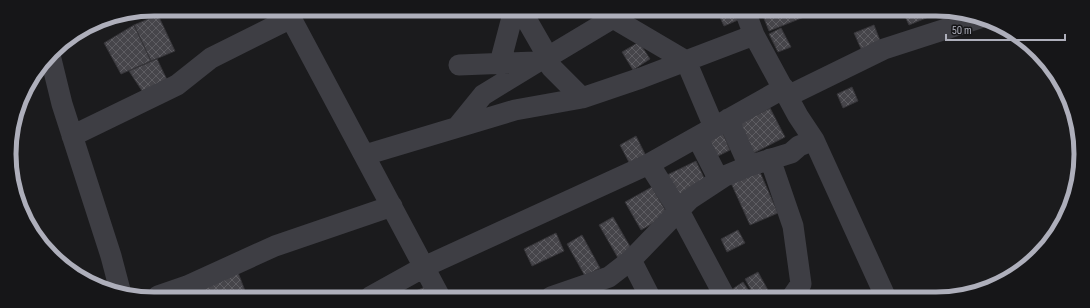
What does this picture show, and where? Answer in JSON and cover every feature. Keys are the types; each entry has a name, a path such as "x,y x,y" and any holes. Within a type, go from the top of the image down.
{"street":[{"path":"72,136 177,85 211,58 284,16"},
{"path":"291,16 437,292"},
{"path":"500,63 512,16"},
{"path":"524,16 545,62 582,98"},
{"path":"747,16 754,35 798,116 814,140 883,292"},
{"path":"456,127 483,95 545,62 613,18 686,61 713,128 719,180"},
{"path":"379,292 424,267 649,164 713,128 786,92 884,48 971,21"},
{"path":"365,155 515,110 582,98 641,78 754,35"},
{"path":"52,61 62,104 111,256 119,287"},
{"path":"459,64 545,62"},
{"path":"713,128 749,166"},
{"path":"566,292 609,277 631,260 690,199 725,176 749,166 790,153 799,146 814,140"},
{"path":"770,159 793,226 799,292"},
{"path":"649,164 678,211 722,292"},
{"path":"170,292 187,286 275,246 392,206"},
{"path":"631,260 647,292"}],"building":[{"path":"158,16 175,51 151,61 134,25"},
{"path":"719,16 736,16 738,20 724,26"},
{"path":"763,16 804,16 804,17 769,31"},
{"path":"905,16 931,16 909,25"},
{"path":"134,25 151,61 121,74 104,43"},
{"path":"874,25 881,43 862,51 854,33"},
{"path":"781,28 791,47 778,52 769,34"},
{"path":"639,42 650,59 633,70 622,52"},
{"path":"157,59 171,88 146,97 129,71"},
{"path":"852,87 858,101 843,108 837,94"},
{"path":"770,108 785,137 754,153 739,124"},
{"path":"722,131 730,150 714,158 705,139"},
{"path":"636,136 647,158 631,166 620,145"},
{"path":"696,161 706,182 673,198 663,177"},
{"path":"759,170 778,213 750,225 731,183"},
{"path":"652,187 668,215 641,230 625,202"},
{"path":"613,217 632,250 618,258 599,225"},
{"path":"738,230 745,243 727,252 721,239"},
{"path":"556,233 564,251 532,266 524,249"},
{"path":"582,235 600,268 585,276 567,244"},
{"path":"237,270 245,292 180,292"},
{"path":"758,272 769,292 752,292 745,279"},
{"path":"743,282 750,292 732,292 731,290"},
{"path":"427,286 430,292 414,292"}]}
